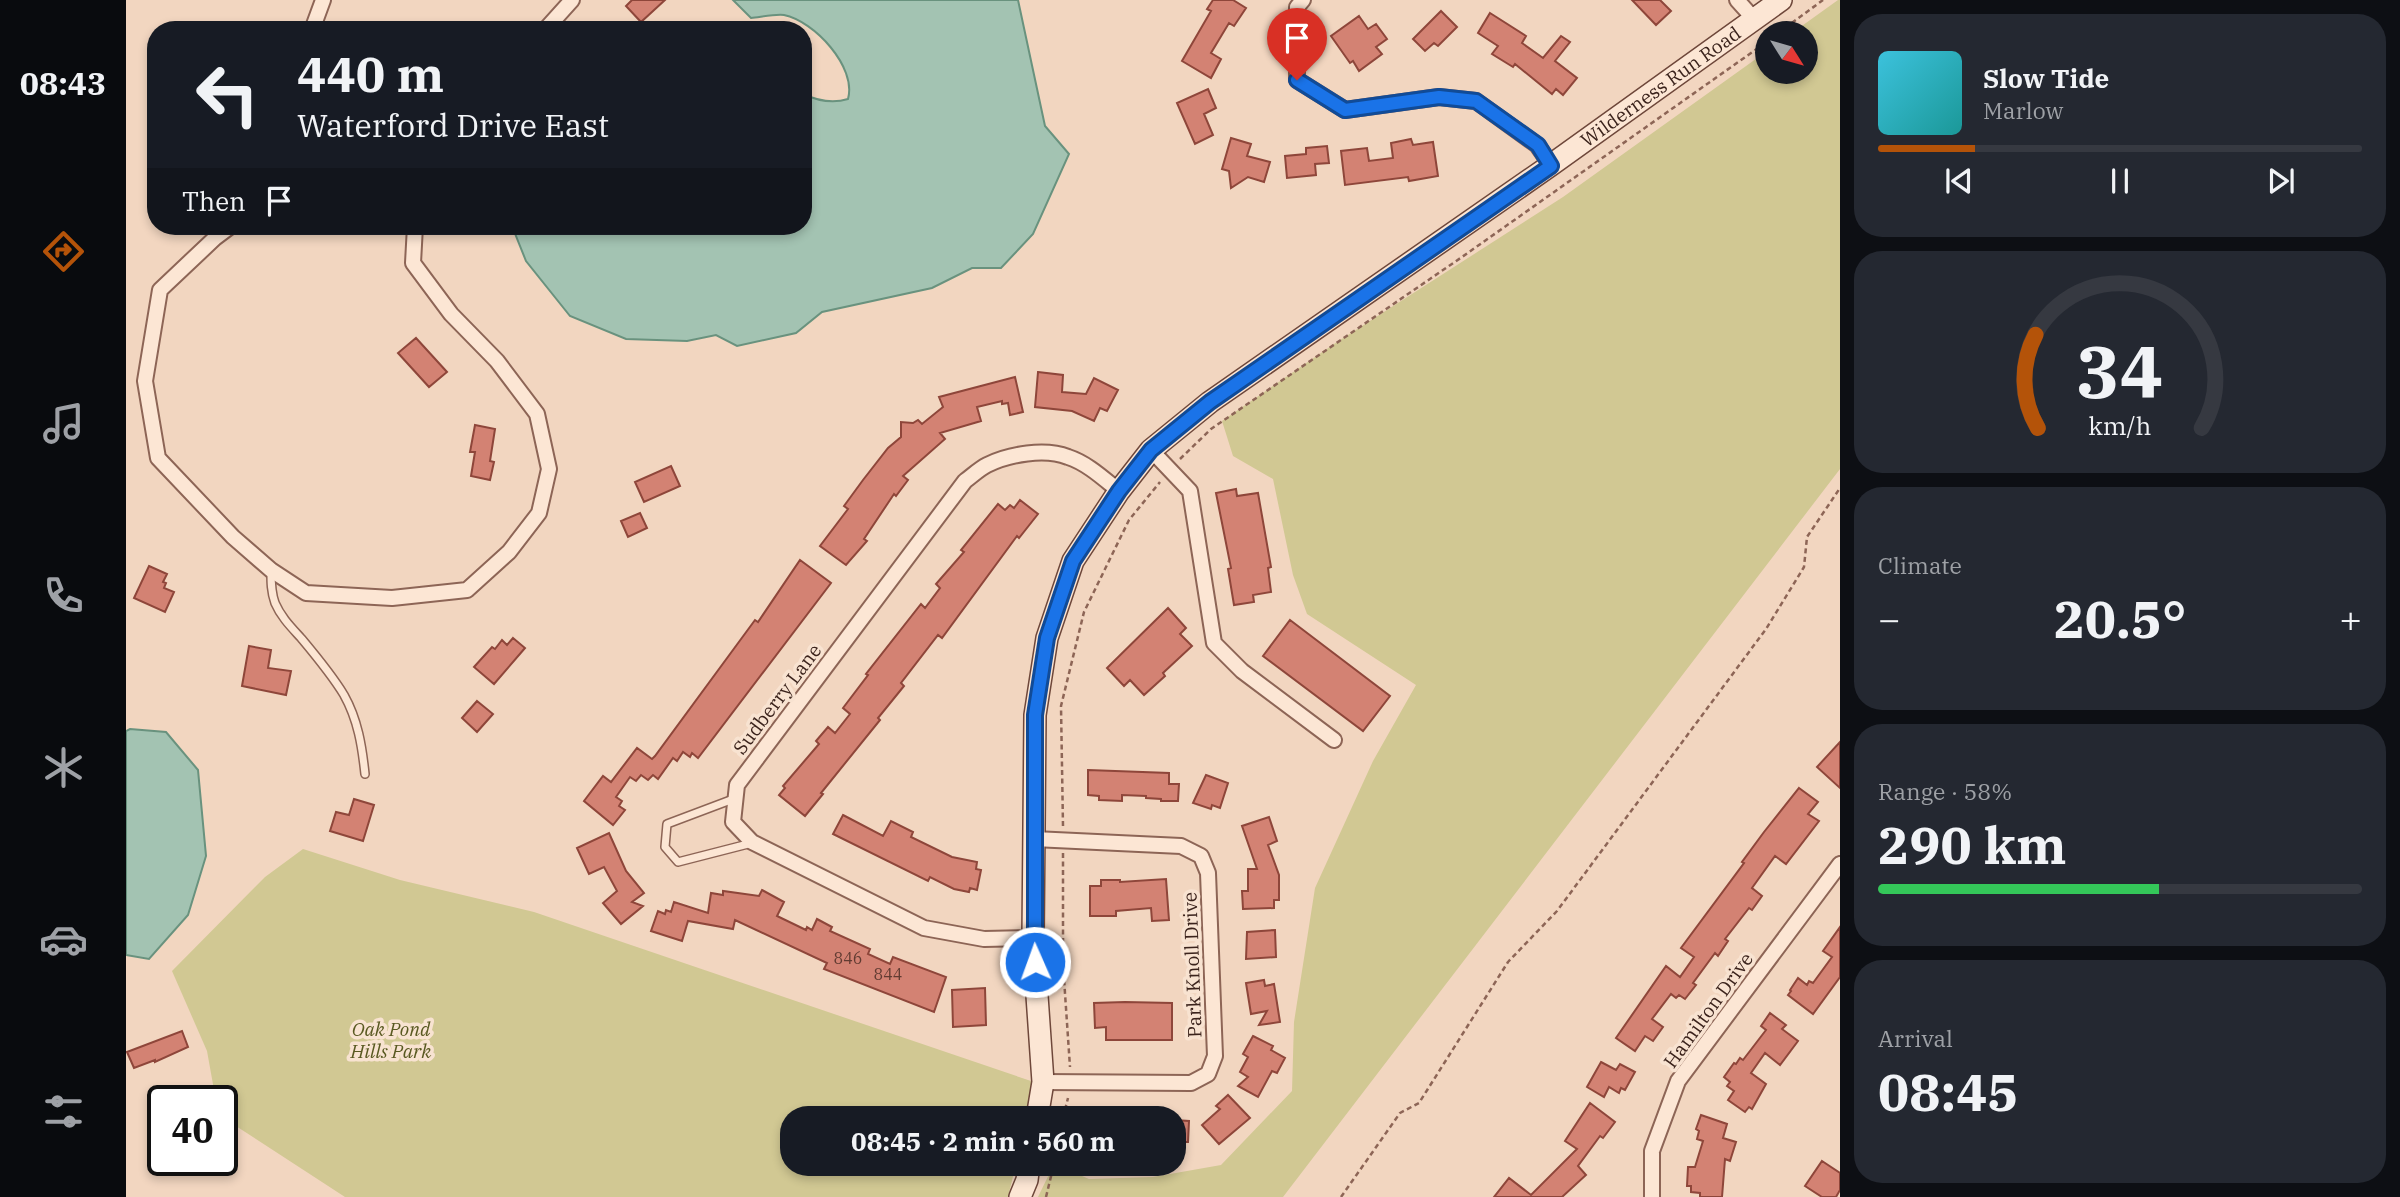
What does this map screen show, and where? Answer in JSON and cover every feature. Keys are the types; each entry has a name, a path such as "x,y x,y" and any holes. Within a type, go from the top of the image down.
{"street":[{"path":"315,21 323,0"},
{"path":"553,21 572,0"},
{"path":"1303,0 1297,7 1297,80 1345,110 1439,97 1476,101 1538,145 1551,166"},
{"path":"1737,0 1755,20"},
{"name":"Wilderness Run Road","path":"1039,1106 1043,1082 1033,938 1035,715 1047,638 1073,561 1119,491 1151,450 1210,402 1551,166 1781,0"},
{"path":"221,235 160,290 145,381 158,458 233,537 271,570 306,593 392,598 467,590 509,552 539,513 549,469 537,414 497,361 451,314 413,263 415,235"},
{"path":"1151,450 1190,491 1213,643 1242,671 1334,740"},
{"name":"Sudberry Lane","path":"736,798 737,785 965,481 986,465 1028,454 1053,453 1070,457 1119,491"},
{"path":"736,798 733,822 752,842 924,928 984,939 1033,938"},
{"name":"Park Knoll Drive","path":"1034,839 1181,846 1201,856 1208,873 1214,1043 1214,1056 1208,1074 1191,1083 1043,1082"},
{"name":"Hamilton Drive","path":"1652,1197 1652,1151 1678,1081 1840,864"},
{"path":"1020,1197 1028,1176"}],"lane":[{"path":"271,570 275,604 344,695 362,744 365,774"},
{"path":"736,798 667,824 665,847 678,862 752,842"}],"path":[{"path":"1794,21 1823,0"},
{"path":"1066,1106 1071,1082 1063,964 1061,706 1084,612 1129,520 1170,469 1211,429 1462,257 1755,50"},
{"path":"1342,1197 1400,1113 1419,1103 1508,962 1557,911 1766,629 1804,567 1807,537 1840,488"},
{"path":"1046,1197 1051,1176"}],"green space":[{"path":"1840,0 1840,469 1283,1197 1038,1197 1048,1176 1082,1176 1089,1179 1186,1176 1186,1171 1221,1165 1292,1091 1294,1022 1315,888 1373,761 1416,685 1307,614 1293,575 1273,479 1233,456 1222,421 1334,344 1563,197 1755,60 1755,84 1818,84 1818,21 1809,21"},
{"name":"Oak Pond Hills Park","path":"303,849 400,880 534,912 1034,1082 1029,1106 780,1106 780,1176 1013,1176 1008,1197 345,1197 238,1127 238,1085 213,1085 207,1051 172,971 265,877"}],"shaded area":[{"path":"733,0 1018,0 1045,126 1069,154 1033,234 1001,268 972,268 932,288 822,312 796,333 737,346 716,335 687,341 626,339 570,316 526,261 516,235 812,235 812,97 825,101 848,99 846,73 831,47 812,29 812,21 799,21 784,15 751,18"},
{"path":"126,731 166,732 198,770 206,856 188,915 149,959 126,955"}],"building":[{"path":"632,0 665,0 642,21 626,6"},
{"path":"1213,0 1233,0 1246,8 1234,26 1229,23 1211,53 1221,59 1211,78 1182,61 1211,11 1207,9"},
{"path":"1632,0 1660,0 1671,11 1656,25"},
{"path":"1441,11 1457,27 1438,46 1434,43 1425,51 1413,39"},
{"path":"1490,13 1526,36 1522,43 1543,58 1561,36 1570,42 1555,61 1577,78 1563,95 1556,89 1552,94 1515,64 1513,67 1492,54 1498,46 1478,33"},
{"path":"1359,16 1368,29 1376,24 1387,39 1376,47 1382,54 1359,71 1331,36"},
{"path":"1208,89 1216,108 1204,114 1213,135 1195,144 1177,103"},
{"path":"1231,138 1251,144 1247,156 1270,162 1264,182 1248,177 1231,188 1229,171 1222,169"},
{"path":"1411,139 1413,145 1433,142 1438,176 1409,181 1408,177 1345,185 1341,151 1367,148 1369,161 1393,158 1391,143"},
{"path":"1327,146 1329,163 1315,164 1316,175 1287,178 1285,156 1306,154 1306,148"},
{"path":"416,338 447,372 429,387 398,353"},
{"path":"1038,372 1063,375 1062,392 1086,394 1094,378 1118,390 1107,411 1100,408 1094,421 1072,411 1035,407"},
{"path":"1015,377 1023,412 1010,415 1008,403 1002,404 1002,401 977,407 981,421 940,433 945,439 903,476 908,480 896,496 894,494 864,539 867,541 846,565 820,546 848,509 844,506 863,480 888,448 901,437 901,422 913,423 918,420 922,424 943,407 939,397"},
{"path":"475,425 495,429 490,461 494,462 490,480 471,476 475,452 470,452"},
{"path":"671,466 680,486 644,502 635,482"},
{"path":"1236,489 1237,496 1258,493 1271,567 1268,568 1271,592 1253,595 1254,602 1234,605 1228,569 1231,568 1216,493"},
{"path":"1020,500 1038,514 1019,538 1017,536 942,638 938,635 901,683 904,686 878,718 880,720 805,816 779,795 785,788 783,786 819,744 816,741 828,727 835,733 850,714 843,708 868,675 866,674 921,604 925,608 940,588 936,584 964,552 961,550 998,504 1005,510 1010,505 1014,508"},
{"path":"640,513 647,528 628,537 621,521"},
{"path":"800,560 831,583 698,758 692,753 690,757 683,752 677,761 673,758 658,779 653,775 648,780 641,775 636,781 630,777 616,797 622,801 619,806 625,810 613,825 584,801 603,776 611,782 637,748 652,759 655,756 755,620 758,622"},
{"path":"149,566 167,574 163,582 166,583 164,588 174,592 165,612 134,598"},
{"path":"1168,608 1186,628 1180,634 1192,646 1144,695 1130,680 1124,686 1107,668"},
{"path":"1290,620 1390,696 1363,731 1263,656"},
{"path":"513,638 525,648 494,684 474,667 492,647 495,649 502,640 507,645"},
{"path":"249,646 271,650 268,668 291,671 286,695 242,686"},
{"path":"477,701 493,714 477,732 462,718"},
{"path":"1840,742 1840,788 1817,767"},
{"path":"1088,770 1169,773 1169,784 1179,784 1178,801 1122,795 1122,801 1099,800 1099,796 1088,795"},
{"path":"1206,775 1228,783 1220,808 1212,805 1211,809 1193,803"},
{"path":"1799,788 1818,802 1808,814 1819,821 1786,864 1775,856 1752,888 1762,896 1752,910 1749,908 1725,939 1728,941 1718,956 1715,953 1685,999 1671,994 1652,1019 1663,1027 1653,1041 1645,1036 1635,1051 1616,1038 1666,966 1680,977 1694,957 1681,948"},
{"path":"354,799 374,805 363,841 330,831 336,812 349,815"},
{"path":"843,815 883,836 891,821 913,832 911,837 952,857 977,862 976,869 981,870 977,890 970,888 969,892 954,889 930,877 928,881 833,834"},
{"path":"1269,817 1277,841 1268,845 1279,875 1279,900 1274,900 1274,908 1243,909 1242,891 1248,891 1248,869 1257,869 1242,826"},
{"path":"609,833 626,871 644,893 632,902 643,906 621,924 603,903 617,891 604,867 589,874 577,848"},
{"path":"1166,879 1169,920 1152,921 1151,908 1116,911 1116,916 1090,916 1090,886 1101,886 1101,880 1120,882"},
{"path":"762,890 784,902 777,916 806,930 807,927 812,930 817,919 832,927 830,931 870,949 868,954 890,964 893,957 946,977 934,1012 824,969 827,963 735,920 733,929 688,921 682,941 651,931 658,911 665,914 666,910 671,912 674,902 708,913 711,893 723,895 723,891 759,896"},
{"path":"1840,927 1840,977 1813,1014 1788,995 1798,978 1807,985 1809,981 1813,983 1832,957 1823,951"},
{"path":"1275,930 1276,957 1246,959 1247,932"},
{"path":"1264,980 1265,986 1274,984 1280,1022 1259,1025 1267,1011 1251,1014 1246,983"},
{"path":"985,988 986,1025 953,1027 952,990"},
{"path":"1094,1003 1172,1003 1172,1040 1106,1040 1106,1027 1095,1028"},
{"path":"1770,1013 1786,1025 1782,1029 1798,1041 1780,1065 1765,1053 1751,1073 1766,1084 1752,1109 1749,1107 1745,1112 1728,1100 1734,1091 1727,1086 1730,1082 1724,1077 1734,1063 1740,1058 1743,1060 1766,1030 1761,1026"},
{"path":"182,1031 188,1047 134,1068 127,1052"},
{"path":"1253,1036 1273,1046 1271,1050 1285,1058 1277,1073 1272,1071 1258,1097 1238,1086 1248,1077 1240,1072 1248,1057 1243,1054"},
{"path":"1601,1062 1616,1070 1620,1064 1635,1072 1625,1090 1621,1088 1619,1093 1609,1087 1604,1097 1587,1087"},
{"path":"1228,1095 1250,1118 1219,1144 1202,1125 1220,1109 1216,1106"},
{"path":"1590,1103 1615,1122 1603,1138 1600,1136 1578,1166 1586,1175 1562,1197 1494,1197 1509,1178 1531,1195 1577,1149 1565,1141"},
{"path":"1701,1115 1727,1124 1723,1138 1736,1142 1730,1161 1725,1159 1722,1197 1700,1197 1700,1193 1691,1192 1691,1186 1687,1186 1688,1167 1695,1167 1703,1141 1697,1139 1699,1131 1696,1129"},
{"path":"1186,1121 1189,1121 1186,1142"},
{"path":"1822,1161 1840,1173 1840,1190 1836,1197 1822,1197 1805,1186"}],"route":[{"path":"1035,962 1035,715 1047,638 1073,561 1119,491 1151,450 1210,402 1551,166 1538,145 1476,101 1439,97 1345,110 1297,80"}]}
